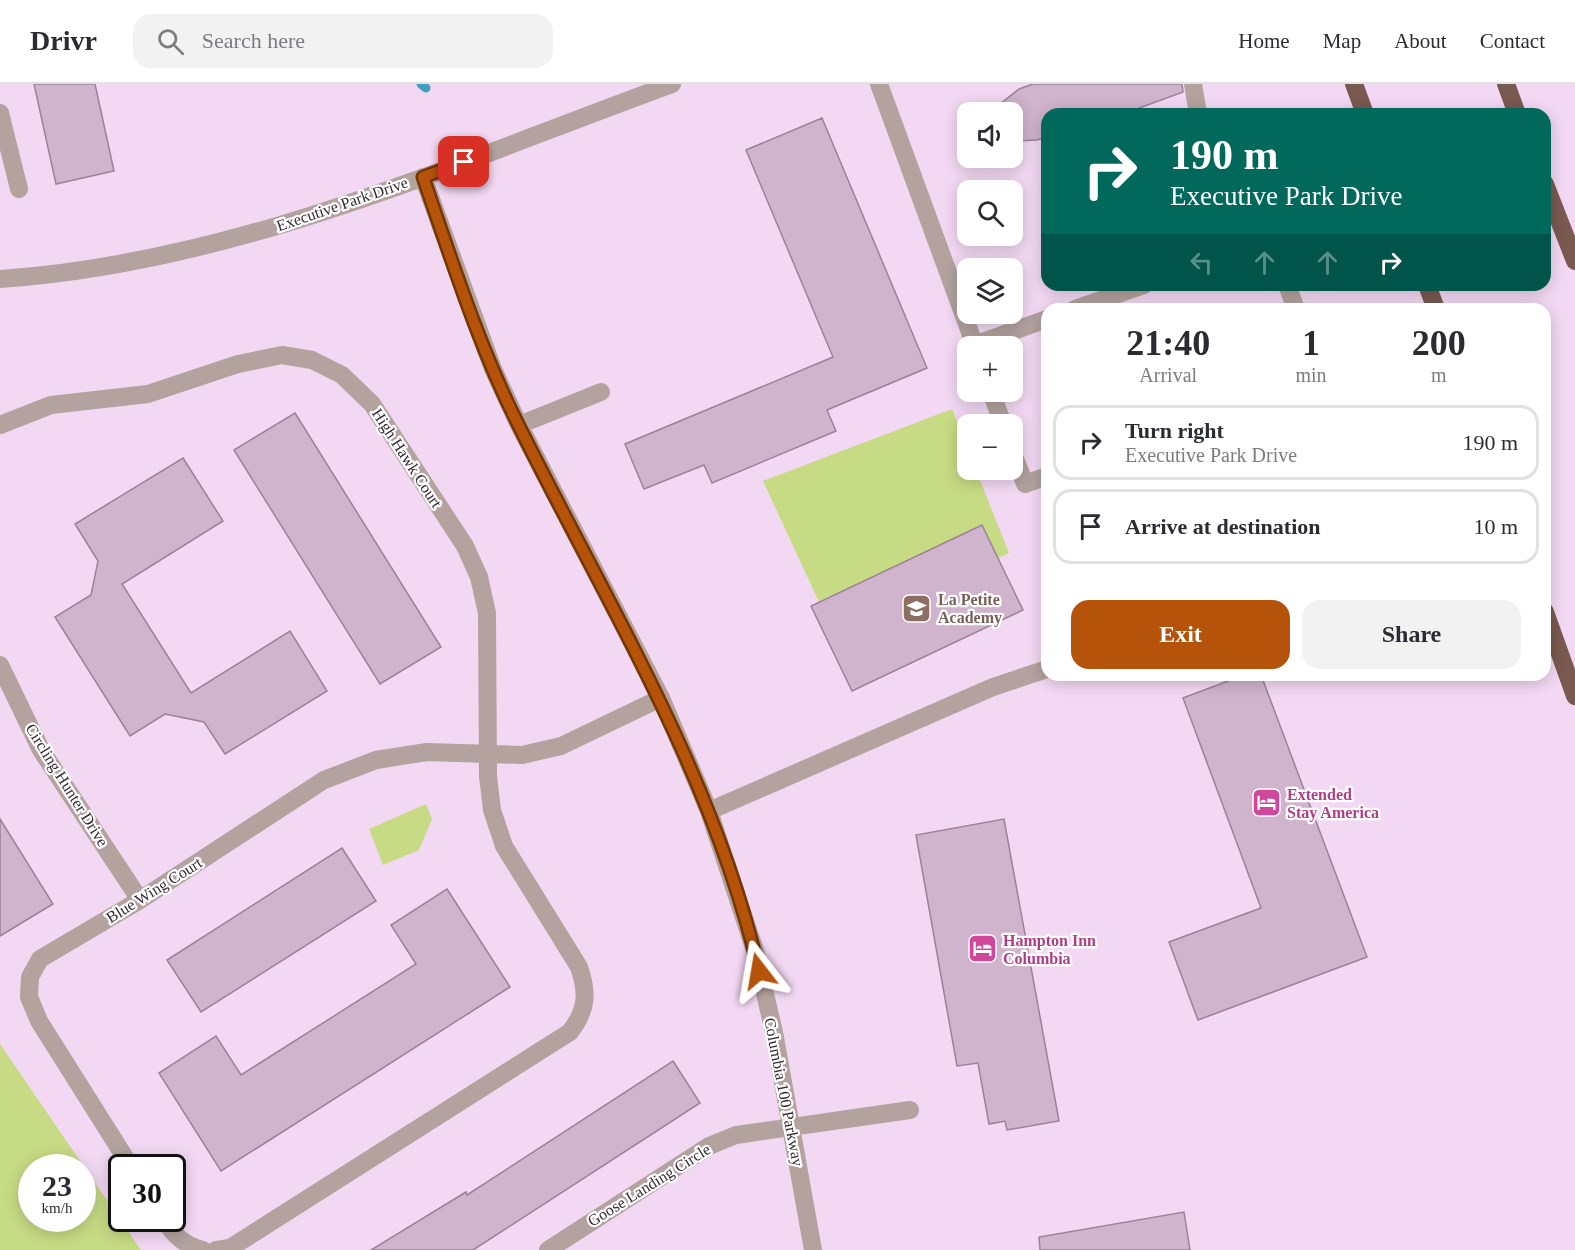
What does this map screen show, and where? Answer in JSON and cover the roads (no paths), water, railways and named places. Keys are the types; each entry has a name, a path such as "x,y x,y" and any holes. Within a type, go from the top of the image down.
{"highway":[{"path":"1354,84 1363,108"},
{"path":"1506,84 1515,108"},
{"path":"1551,199 1575,261"},
{"path":"1551,629 1575,696"}],"street":[{"name":"Executive Park Drive","path":"0,279 40,276 139,261 228,242 423,177 672,84"},
{"path":"879,84 970,336"},
{"path":"1193,84 1196,108"},
{"path":"0,113 19,189"},
{"name":"Columbia 100 Parkway","path":"423,177 493,369 519,425 661,698 709,811 755,951 774,1032 813,1250"},
{"path":"1093,303 1127,291"},
{"path":"1001,336 1041,321"},
{"name":"High Hawk Court","path":"0,425 51,405 148,394 238,364 282,355 312,360 342,375 372,404 465,546 479,577 487,613 489,754"},
{"path":"519,425 600,392"},
{"path":"1023,480 1024,484 1041,478"},
{"name":"Circling Hunter Drive","path":"0,665 41,750 140,900"},
{"path":"709,811 993,687 1041,671"},
{"name":"Blue Wing Court","path":"123,1154 39,1021 29,997 30,977 40,959 140,900 324,780 376,759 427,752 522,755 561,746 661,698"},
{"path":"216,1250 230,1248 570,1032 581,1018 586,1001 585,984 579,967 504,846 492,810 488,776 489,754"},
{"name":"Goose Landing Circle","path":"548,1250 709,1146 736,1136 910,1110"},
{"path":"172,1232 188,1246 203,1250"}],"waterway":[{"path":"421,84 426,88"}],"place":[{"name":"La Petite Academy","path":"917,608"},
{"name":"Extended Stay America","path":"1266,803"},
{"name":"Hampton Inn Columbia","path":"982,949"}]}
